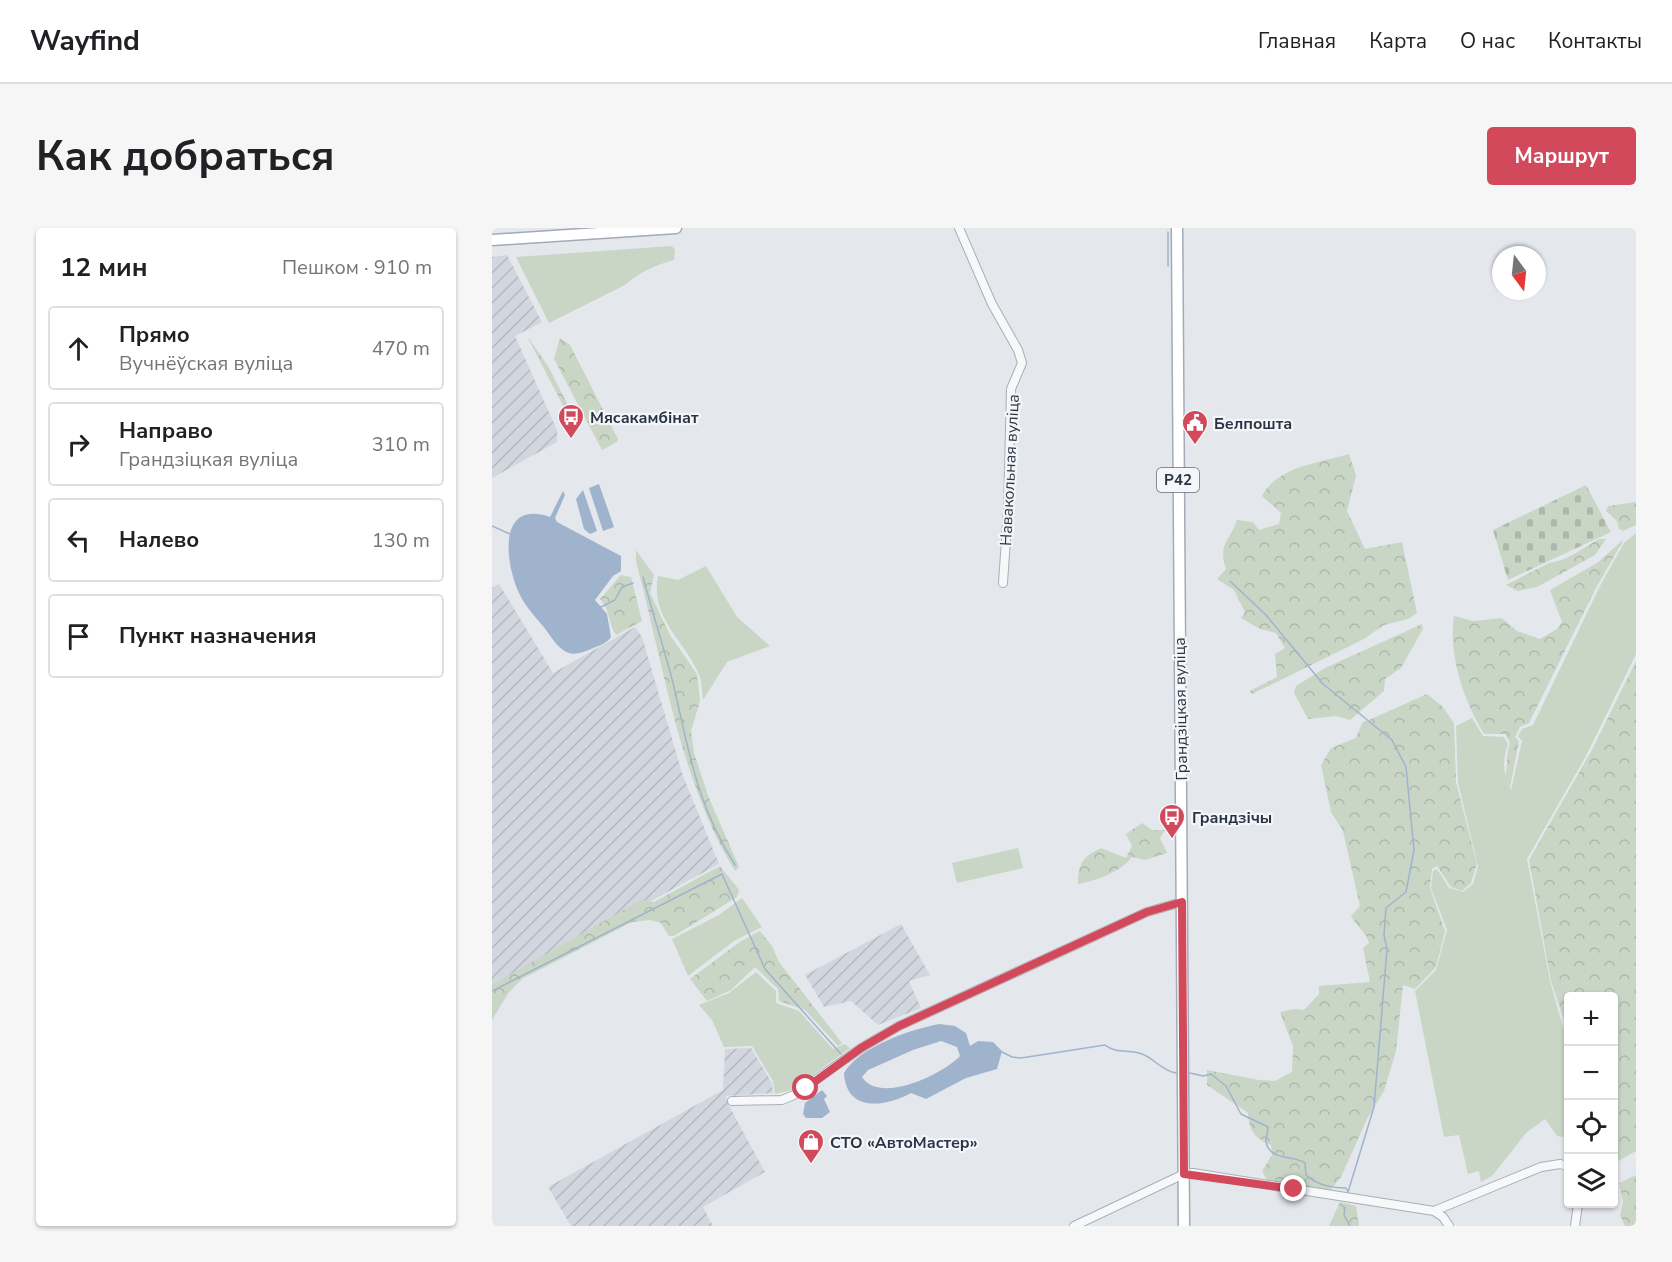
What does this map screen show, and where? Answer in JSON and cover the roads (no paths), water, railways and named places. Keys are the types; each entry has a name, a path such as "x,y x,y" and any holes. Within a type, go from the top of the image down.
{"main road":[{"path":"492,240 676,228"},
{"name":"Грандзіцкая вуліца","path":"1177,228 1184,1226"}],"street":[{"name":"Навакольная вуліца","path":"959,228 992,304 1018,350 1022,363 1011,389 1008,510 1003,583"},
{"path":"732,1101 782,1100 794,1095 861,1048 899,1026 1147,912 1182,902"},
{"path":"1434,1211 1541,1167 1564,1165"},
{"path":"1074,1226 1184,1174 1192,1173 1434,1211 1443,1217 1449,1226"},
{"path":"1575,1226 1577,1208"}],"water":[{"path":"599,484 614,527 603,531 589,488"},
{"path":"583,490 597,531 590,534 584,529 576,499"},
{"path":"563,491 565,495 555,518 557,522 621,556 621,571 613,576 595,600 607,614 611,637 599,646 574,654 559,647 524,603 510,566 509,537 513,525 521,517 533,514 550,517"},
{"path":"940,1024 955,1026 966,1033 970,1046 978,1041 993,1042 1002,1051 997,1069 966,1078 926,1099 911,1093 890,1101 869,1103 859,1101 852,1095 846,1086 844,1073 851,1064 873,1047 928,1026","holes":["941,1041 957,1047 960,1056 952,1063 911,1084 883,1088 871,1085 862,1077 868,1070 913,1050"]},
{"path":"822,1090 827,1096 824,1099 830,1112 822,1118 806,1118 803,1114 805,1103"}],"waterway":[{"path":"1168,232 1168,266"},
{"path":"492,526 510,534"},
{"path":"643,577 702,797 735,865"},
{"path":"1190,1073 1203,1076 1211,1074 1226,1086 1241,1114 1268,1127 1266,1141 1272,1152 1305,1163 1306,1175 1320,1184 1346,1188 1348,1192 1374,1107 1387,949 1384,935 1386,908 1406,892 1414,850 1406,767 1392,740 1323,684 1266,615 1230,581"},
{"path":"601,607 615,600 622,587 633,583"},
{"path":"492,991 722,874 765,969 841,1054"},
{"path":"1002,1052 1021,1058 1105,1045 1114,1050 1142,1054 1176,1073"},
{"path":"1345,1207 1344,1215 1350,1226"}],"place":[{"name":"Мясакамбінат","path":"571,440"},
{"name":"Белпошта","path":"1195,446"},
{"name":"Грандзічы","path":"1172,840"},
{"name":"СТО «АвтоМастер»","path":"811,1165"}]}
